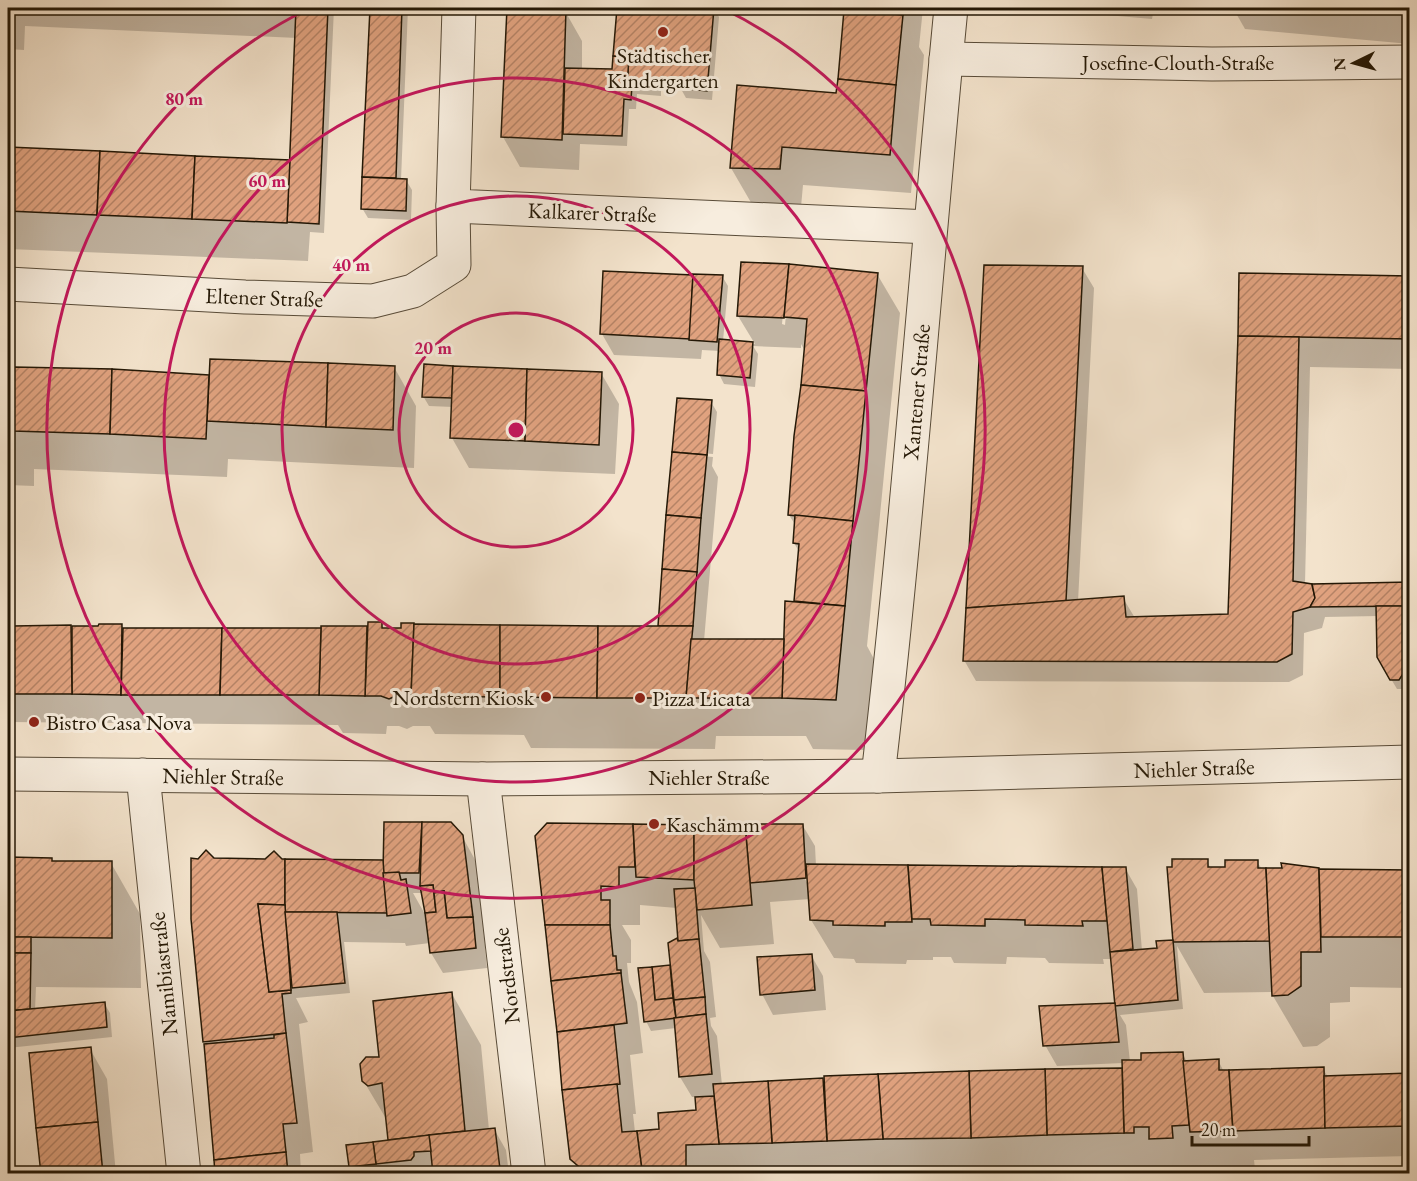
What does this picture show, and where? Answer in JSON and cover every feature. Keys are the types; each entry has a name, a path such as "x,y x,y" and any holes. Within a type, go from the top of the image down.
{"street":[{"path":"453,206 459,8"},
{"name":"Xantener Straße","path":"878,776 907,509 951,8"},
{"name":"Josefine-Clouth-Straße","path":"946,59 1212,64 1410,62"},
{"name":"Kalkarer Straße","path":"453,206 930,227"},
{"name":"Eltener Straße","path":"8,284 245,297 373,301 413,291 454,266 453,206"},
{"name":"Niehler Straße","path":"8,774 483,779 878,776 1410,762"},
{"name":"Namibiastraße","path":"143,775 184,1173"},
{"name":"Nordstraße","path":"483,779 529,1173"}],"building":[{"path":"296,8 328,8 319,224 287,222"},
{"path":"370,8 402,8 396,178 362,177"},
{"path":"507,8 566,9 562,140 501,137"},
{"name":"Städtischer Kindergarten","path":"617,8 714,8 707,91 679,88 679,80 656,78 656,87 627,85 629,58 613,56"},
{"path":"844,8 904,8 903,15 844,10"},
{"path":"844,10 903,15 896,85 838,79"},
{"path":"613,56 629,58 627,85 632,85 631,100 624,99 622,136 563,134 565,68 612,69"},
{"path":"838,79 896,85 890,155 782,147 780,169 730,168 737,85 836,93"},
{"path":"8,147 100,151 97,215 8,211"},
{"path":"100,151 195,156 192,219 97,215"},
{"path":"195,156 290,160 287,223 192,219"},
{"path":"362,177 407,179 406,211 361,209"},
{"path":"741,262 789,264 784,318 737,316"},
{"path":"789,264 878,273 866,391 801,385 807,319 784,317"},
{"path":"984,265 1083,266 1066,601 966,608"},
{"path":"603,271 693,275 690,339 600,334"},
{"path":"1239,273 1410,276 1410,339 1238,336"},
{"path":"692,274 723,275 717,342 689,340"},
{"path":"1238,336 1299,337 1293,581 1312,584 1315,598 1310,607 1293,612 1292,654 1277,662 963,661 966,608 1124,596 1126,617 1228,614"},
{"path":"719,339 753,342 750,378 717,375"},
{"path":"210,359 328,363 326,427 207,421"},
{"path":"328,363 395,366 393,430 326,427"},
{"path":"424,364 453,366 452,398 422,397"},
{"path":"453,366 527,369 525,441 450,438"},
{"path":"14,367 112,369 110,434 13,431"},
{"path":"112,369 209,375 206,439 110,434"},
{"path":"527,369 602,372 599,445 525,441"},
{"path":"8,384 14,384 12,448 8,448"},
{"path":"801,385 866,391 853,521 788,515 794,436"},
{"path":"677,398 712,400 707,455 672,452"},
{"path":"672,452 707,455 701,518 666,515"},
{"path":"666,515 701,518 697,572 662,569"},
{"path":"795,515 853,521 845,606 794,601 799,544 793,543"},
{"path":"662,569 697,572 693,626 658,626"},
{"path":"1410,582 1410,606 1310,607 1315,598 1312,584"},
{"path":"785,601 845,606 836,700 782,698"},
{"path":"1376,606 1410,606 1410,663 1399,680 1390,680 1377,657"},
{"path":"8,621 13,621 13,694 8,694"},
{"path":"368,622 382,622 382,628 401,628 401,623 414,623 411,696 396,696 389,699 381,696 365,696"},
{"path":"99,624 122,624 121,695 72,694 72,626 98,626"},
{"path":"414,624 500,625 500,697 411,696"},
{"path":"71,625 72,694 13,694 13,626"},
{"path":"500,625 598,626 597,698 500,697"},
{"path":"321,626 367,626 365,696 319,695"},
{"path":"598,626 693,626 686,698 597,698"},
{"path":"123,628 222,628 220,695 121,695"},
{"path":"222,628 321,628 319,695 220,695"},
{"path":"691,639 784,639 782,698 686,698"},
{"path":"384,822 422,822 419,873 383,873"},
{"path":"422,822 451,822 463,835 473,917 447,918 444,891 434,893 433,885 420,886"},
{"path":"547,823 633,824 635,867 619,867 619,887 601,886 601,900 610,900 610,925 545,925 535,836"},
{"path":"633,824 694,825 694,880 636,877"},
{"path":"745,824 803,824 806,878 750,883"},
{"path":"745,824 752,905 697,910 694,880 694,825 713,825 713,828"},
{"path":"206,850 214,858 265,859 274,851 285,859 285,905 258,904 269,992 291,990 291,993 282,994 286,1033 203,1042 191,919 191,858 198,859"},
{"path":"8,857 52,858 52,861 112,861 112,938 8,937"},
{"path":"285,859 383,860 387,913 285,912"},
{"path":"1172,859 1208,859 1208,867 1225,867 1225,860 1258,860 1258,868 1266,868 1270,941 1173,942 1167,867 1172,867"},
{"path":"1281,863 1319,868 1321,952 1301,952 1301,986 1288,995 1272,996 1266,868 1282,868"},
{"path":"806,864 908,865 912,922 885,922 885,926 833,925 833,921 810,920"},
{"path":"908,865 1102,867 1107,921 1082,921 1083,926 1025,925 1025,920 985,919 985,926 931,925 930,919 912,919"},
{"path":"1102,867 1126,867 1133,949 1110,952"},
{"path":"1319,869 1410,870 1410,937 1321,937"},
{"path":"399,872 401,880 406,879 411,913 387,916 383,873"},
{"path":"433,885 436,912 425,913 420,886"},
{"path":"695,888 699,939 678,941 674,889"},
{"path":"444,891 447,918 473,917 476,948 430,953 425,913 436,912 434,893"},
{"path":"258,904 285,905 291,990 269,992"},
{"path":"285,912 337,912 345,983 292,988"},
{"path":"545,925 610,925 613,956 616,956 617,970 621,970 621,973 551,981"},
{"path":"8,937 31,937 31,953 8,953"},
{"path":"677,938 678,941 699,939 705,997 674,1000 668,943"},
{"path":"1173,940 1178,1000 1115,1006 1110,952 1157,948 1156,941"},
{"path":"8,953 31,953 30,1009 8,1011"},
{"path":"812,954 815,990 760,995 757,957"},
{"path":"670,965 673,998 655,1000 652,967"},
{"path":"652,967 655,1000 673,998 676,1018 644,1022 638,968"},
{"path":"621,973 627,1023 557,1032 551,981"},
{"path":"452,992 465,1131 388,1140 382,1083 368,1086 362,1081 360,1064 366,1057 379,1057 373,1001"},
{"path":"705,997 706,1014 676,1018 674,1000"},
{"path":"105,1002 107,1027 8,1038 8,1011"},
{"path":"1115,1003 1119,1042 1043,1046 1039,1006"},
{"path":"706,1014 712,1074 679,1077 674,1018"},
{"path":"614,1025 620,1084 562,1090 557,1032"},
{"path":"286,1033 297,1123 283,1124 286,1152 214,1160 204,1044 274,1038 274,1035"},
{"path":"91,1047 98,1122 36,1128 29,1053"},
{"path":"1183,1052 1189,1125 1172,1126 1173,1138 1149,1139 1149,1127 1134,1127 1134,1133 1124,1133 1122,1060 1141,1060 1141,1053"},
{"path":"1219,1059 1219,1070 1229,1070 1233,1131 1190,1132 1183,1061"},
{"path":"1324,1067 1325,1128 1233,1131 1229,1070"},
{"path":"1122,1068 1124,1133 1047,1135 1045,1069"},
{"path":"1045,1069 1047,1135 971,1138 969,1071"},
{"path":"969,1071 971,1138 883,1139 878,1074"},
{"path":"1410,1073 1410,1126 1325,1128 1324,1076"},
{"path":"878,1074 883,1139 827,1141 824,1076"},
{"path":"823,1078 827,1141 772,1143 768,1081"},
{"path":"768,1081 772,1143 719,1144 713,1084"},
{"path":"617,1084 622,1132 637,1131 642,1169 584,1171 570,1159 562,1090"},
{"path":"714,1096 719,1144 686,1145 686,1168 642,1169 637,1131 659,1129 658,1113 696,1110 695,1097"},
{"path":"98,1122 103,1174 41,1174 36,1128"},
{"path":"495,1128 500,1169 460,1174 433,1174 429,1135"},
{"path":"429,1135 431,1151 414,1152 411,1160 376,1164 373,1142"},
{"path":"373,1142 376,1164 349,1167 346,1145"},
{"path":"286,1152 288,1174 215,1174 214,1160"},
{"path":"500,1169 500,1174 460,1174"}],"place":[{"name":"Städtischer Kindergarten","path":"663,32"},
{"name":"Nordstern Kiosk","path":"546,697"},
{"name":"Pizza Licata","path":"640,698"},
{"name":"Bistro Casa Nova","path":"34,722"},
{"name":"Kaschämm","path":"654,824"}]}
